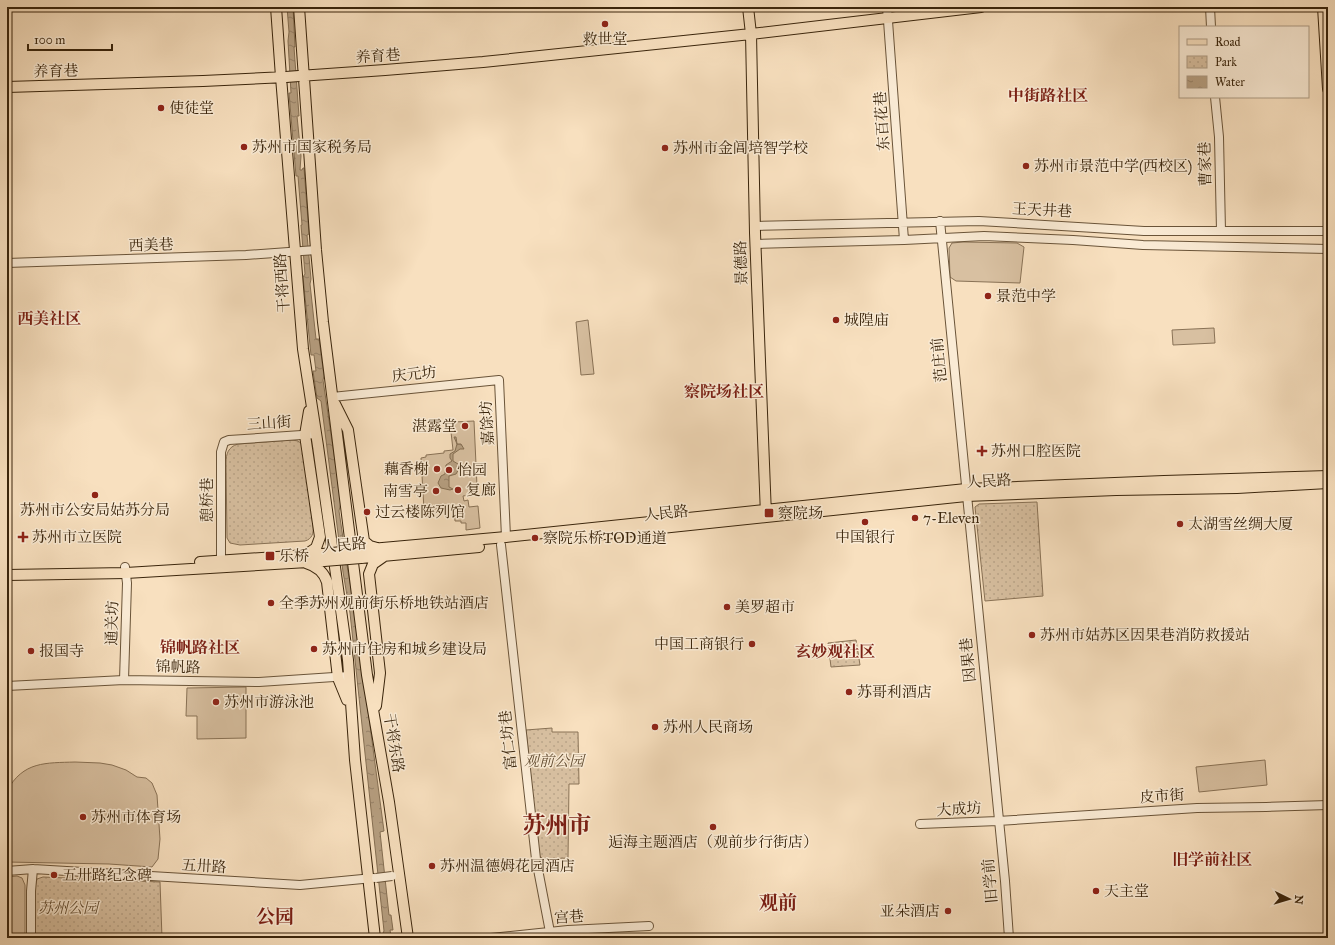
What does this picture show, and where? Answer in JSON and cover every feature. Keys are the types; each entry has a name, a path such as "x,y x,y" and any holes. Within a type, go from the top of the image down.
{"main road":[{"name":"干将西路","path":"276,7 298,251 301,327 310,403 316,434 327,557"},
{"path":"299,7 302,76 314,250 336,432 358,554"},
{"name":"景德路","path":"748,7 751,34 755,244 766,514"},
{"name":"养育巷","path":"7,87 302,76 476,62 751,34 981,7"},
{"path":"1323,7 1328,89"},
{"path":"332,397 348,430 364,541 382,552 373,564 369,574 380,673 375,716"},
{"path":"310,403 305,435 320,537 316,548 304,559 319,571 327,582 338,678 351,711"},
{"path":"336,432 348,430"},
{"name":"人民路","path":"7,575 125,570 304,559 503,541 966,493 1164,481 1328,476"},
{"name":"人民路","path":"966,493 1237,488 1328,483"},
{"name":"干将东路","path":"358,554 367,675 375,716 396,875 408,938"},
{"path":"327,557 348,660 355,760 373,878 375,938"},
{"name":"人民路","path":"7,568 125,570 221,560 304,559"}],"street":[{"name":"东百花巷","path":"887,7 904,240"},
{"path":"1210,7 1211,26"},
{"name":"曹家巷","path":"1215,98 1219,137 1221,231"},
{"name":"范庄前","path":"940,221 966,493"},
{"name":"王天井巷","path":"755,226 979,221 1144,231 1328,231"},
{"name":"王天井巷","path":"755,244 904,240 984,236 1143,245 1328,249"},
{"name":"西美巷","path":"7,263 240,256 314,250"},
{"name":"庆元坊","path":"332,397 499,380"},
{"name":"嘉馀坊","path":"499,380 503,541"},
{"name":"三山街","path":"225,441 316,434"},
{"name":"憩桥巷","path":"221,560 221,452 225,441"},
{"name":"因果巷","path":"966,493 998,821"},
{"name":"富仁坊巷","path":"503,541 535,855 550,932"},
{"name":"通关坊","path":"124,680 125,570"},
{"name":"锦帆路","path":"7,686 124,680 259,682 338,678 349,676"},
{"name":"皮市街","path":"998,821 1198,808 1266,808 1328,805"},
{"name":"大成坊","path":"920,824 998,821"},
{"name":"旧学前","path":"998,821 1005,881 1009,938"},
{"path":"31,938 32,870"},
{"name":"五卅路","path":"7,871 32,870 300,885 396,875"},
{"name":"宫巷","path":"491,938 550,932 649,926"}],"green space":[{"path":"952,243 1017,243 1024,247 1020,283 956,281 950,277 949,248"},
{"path":"588,320 594,374 581,375 576,322"},
{"path":"1214,328 1215,343 1173,345 1172,330"},
{"name":"怡园","path":"474,421 477,486 469,487 470,495 463,496 464,501 468,500 469,507 478,506 480,528 466,530 466,523 455,521 454,507 424,510 421,458 426,457 426,455 444,453 444,451 453,450 451,432 454,432 454,422"},
{"path":"292,440 298,441 302,444 313,526 312,535 305,541 240,545 230,543 227,538 226,457 228,451 238,444"},
{"path":"1037,502 1043,596 985,601 975,507 979,504"},
{"path":"856,640 860,665 831,667 828,643"},
{"name":"苏州市游泳池","path":"246,687 246,738 197,739 197,716 186,716 187,688"},
{"name":"观前公园","path":"552,728 552,732 578,732 579,784 569,784 568,858 544,859 539,856 526,730"},
{"path":"1265,760 1267,785 1199,792 1196,767"},
{"name":"苏州市体育场","path":"75,762 112,765 126,770 137,777 146,778 152,783 157,795 160,839 158,859 152,867 109,864 7,862 7,791 13,781 20,774 36,766"},
{"path":"17,876 22,878 25,885 25,938 7,938 7,877"},
{"name":"苏州公园","path":"43,877 160,882 162,938 35,938 35,887 37,879"}],"water":[{"path":"287,7 293,7 294,47 299,116 297,116 301,156 300,170 304,168 309,234 307,235 311,279 310,284 316,339 319,339 324,376 323,380 341,502 339,511 353,598 384,831 380,832 389,915 391,915 393,930 390,930 391,936 389,938 382,938 384,931 350,613 343,572 321,401 317,398 313,371 316,371 314,355 311,355 303,277 305,274 298,176 296,176 289,93 291,93"},
{"path":"457,444 461,444 464,449 460,449 453,454 453,461 460,467 456,474 449,476 449,487 453,489 450,490 441,488 438,483 441,476 445,474 446,465 452,461 450,454 455,451"}],"place":[{"name":"救世堂","path":"605,24"},
{"name":"使徒堂","path":"161,108"},
{"name":"苏州市国家税务局","path":"244,147"},
{"name":"苏州市金阊培智学校","path":"665,148"},
{"name":"苏州市景范中学(西校区)","path":"1026,166"},
{"name":"景范中学","path":"988,296"},
{"name":"城隍庙","path":"836,320"},
{"name":"湛露堂","path":"465,426"},
{"name":"苏州口腔医院","path":"982,451"},
{"name":"藕香榭","path":"437,469"},
{"name":"怡园","path":"449,470"},
{"name":"复廊","path":"458,490"},
{"name":"南雪亭","path":"436,491"},
{"name":"苏州市公安局姑苏分局","path":"95,495"},
{"name":"过云楼陈列馆","path":"367,512"},
{"name":"察院场","path":"769,513"},
{"name":"7-Eleven","path":"915,518"},
{"name":"中国银行","path":"865,522"},
{"name":"太湖雪丝绸大厦","path":"1180,524"},
{"name":"苏州市立医院","path":"23,537"},
{"name":"察院乐桥TOD通道","path":"535,538"},
{"name":"乐桥","path":"270,556"},
{"name":"全季苏州观前街乐桥地铁站酒店","path":"271,603"},
{"name":"美罗超市","path":"727,607"},
{"name":"苏州市姑苏区因果巷消防救援站","path":"1032,635"},
{"name":"中国工商银行","path":"752,644"},
{"name":"苏州市住房和城乡建设局","path":"314,649"},
{"name":"报国寺","path":"31,651"},
{"name":"苏哥利酒店","path":"849,692"},
{"name":"苏州市游泳池","path":"216,702"},
{"name":"苏州人民商场","path":"655,727"},
{"name":"苏州市体育场","path":"83,817"},
{"name":"逅海主题酒店（观前步行街店）","path":"713,827"},
{"name":"苏州温德姆花园酒店","path":"432,866"},
{"name":"五卅路纪念碑","path":"54,875"},
{"name":"天主堂","path":"1096,891"},
{"name":"亚朵酒店","path":"948,911"}],"district":[{"name":"中街路社区","path":"1048,95"},
{"name":"西美社区","path":"49,318"},
{"name":"察院场社区","path":"724,391"},
{"name":"锦帆路社区","path":"200,647"},
{"name":"玄妙观社区","path":"835,651"},
{"name":"苏州市","path":"557,825"},
{"name":"旧学前社区","path":"1212,859"},
{"name":"观前","path":"778,902"},
{"name":"公园","path":"275,916"}]}
